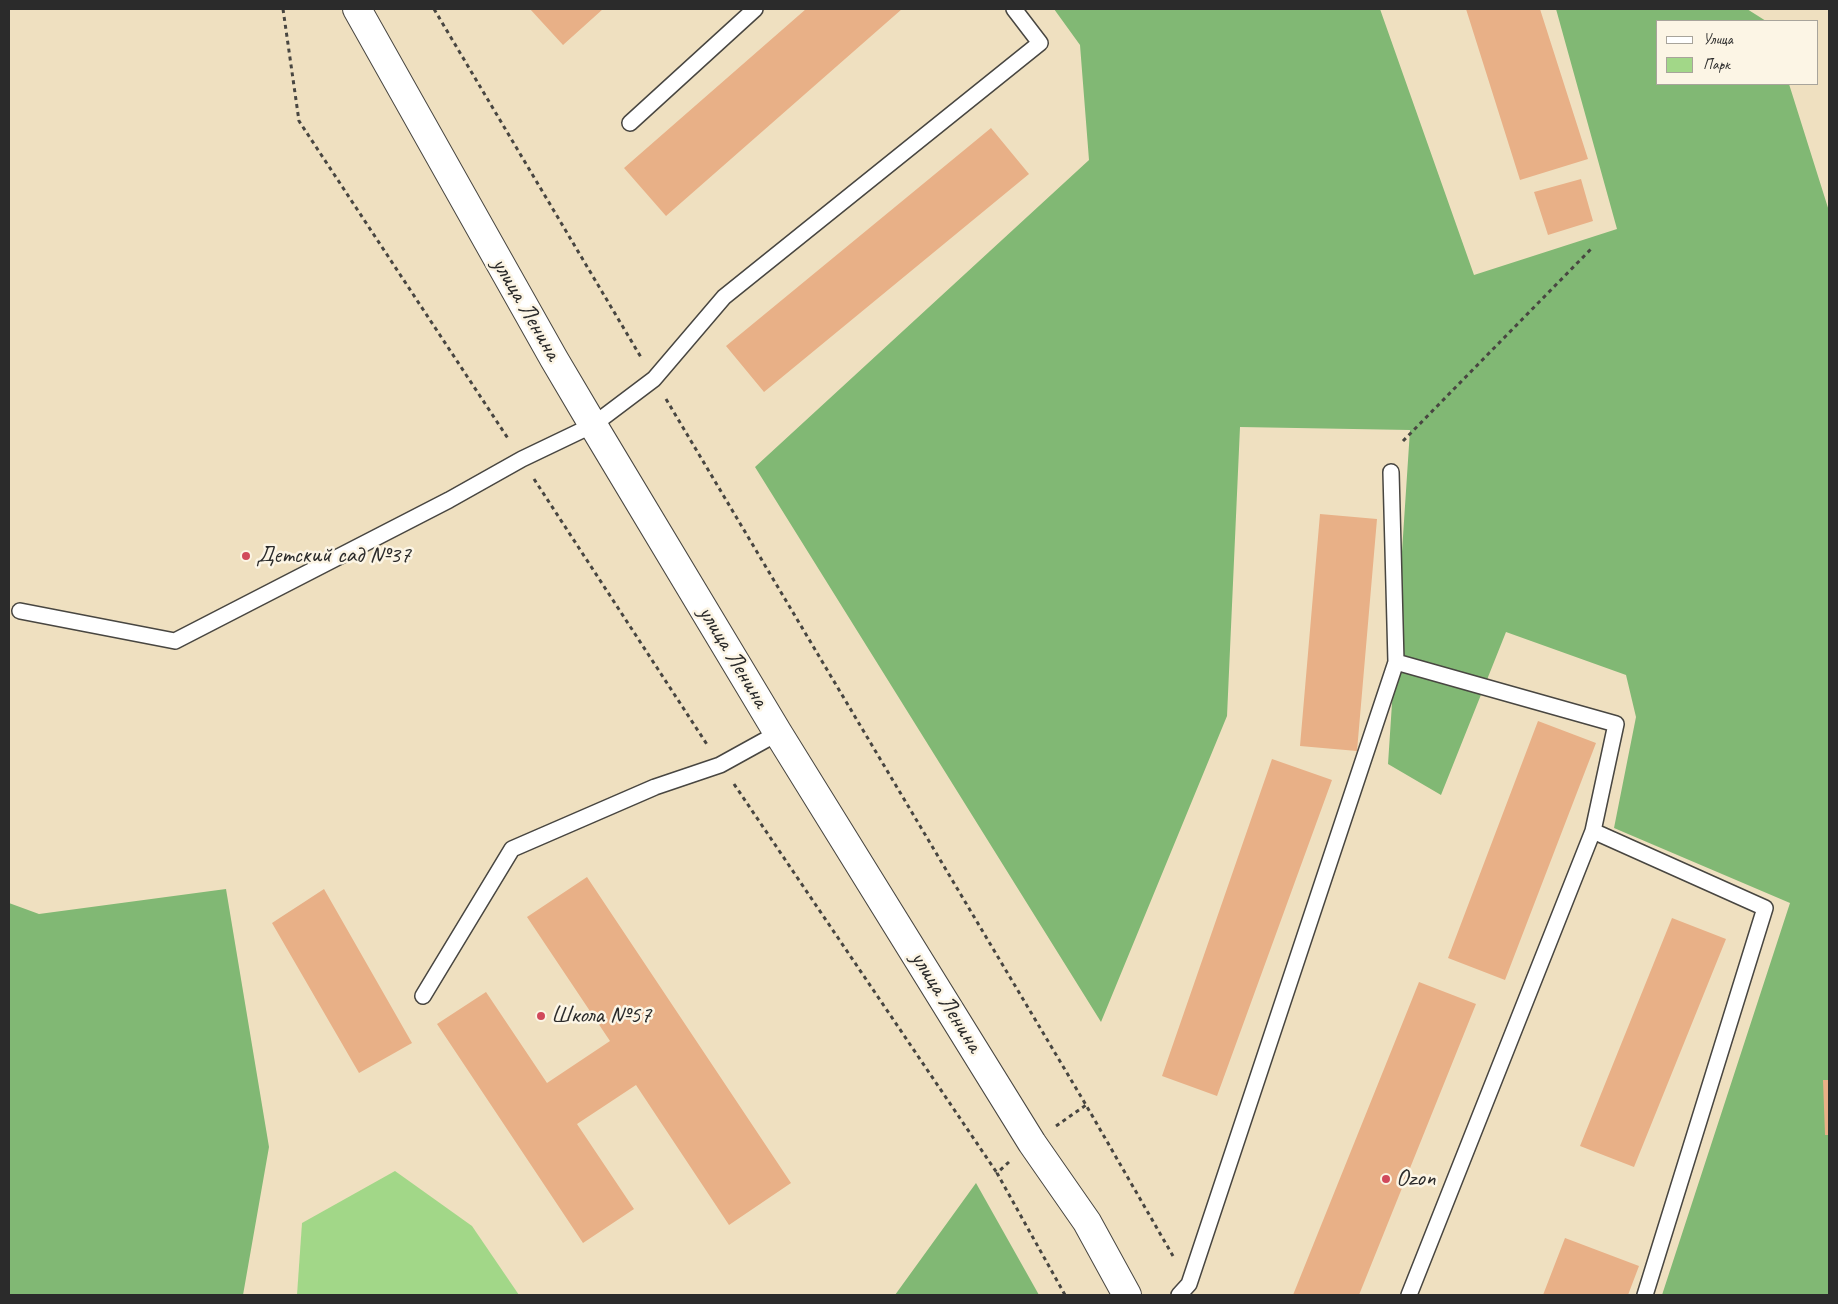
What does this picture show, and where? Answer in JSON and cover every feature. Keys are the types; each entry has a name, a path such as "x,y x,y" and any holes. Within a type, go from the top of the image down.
{"main road":[{"name":"улица Ленина","path":"357,9 554,359 778,733 1032,1143 1087,1222 1127,1295"}],"lane":[{"path":"630,123 755,9"},
{"path":"20,611 175,641 449,500 522,459 594,425 654,379 724,296 1040,43 1014,9"},
{"path":"1179,1295 1189,1284 1396,662 1391,472"},
{"path":"1396,662 1616,724 1593,831 1409,1295"},
{"path":"424,996 512,849 655,787 720,765 778,733"},
{"path":"1593,831 1766,908 1645,1295"}],"path":[{"path":"283,9 299,121 522,459 720,765 996,1173"},
{"path":"434,9 1081,1096 1189,1284"},
{"path":"1403,441 1592,248"}],"green space":[{"path":"1054,9 1380,9 1474,275 1617,229 1556,9 1747,9 1764,20 1656,20 1656,85 1789,85 1829,211 1829,1295 1662,1295 1790,903 1614,828 1636,717 1626,675 1506,632 1441,795 1388,764 1410,430 1240,427 1227,716 1101,1022 755,467 1089,160 1080,45"},
{"path":"226,889 269,1147 243,1295 9,1295 9,903 39,914"},
{"path":"395,1171 472,1226 519,1295 297,1295 302,1223"},
{"path":"976,1183 1039,1295 895,1295"}],"building":[{"path":"530,9 603,9 563,45"},
{"path":"806,9 902,9 666,216 624,168"},
{"path":"1466,9 1540,9 1588,159 1520,180"},
{"path":"991,128 1029,174 764,392 726,346"},
{"path":"1581,179 1593,221 1548,235 1534,192"},
{"path":"1320,514 1377,519 1357,751 1300,746"},
{"path":"1538,721 1596,743 1505,980 1448,958"},
{"path":"1272,759 1332,780 1217,1096 1162,1076"},
{"path":"587,877 791,1183 729,1225 636,1085 577,1124 634,1209 583,1243 437,1024 486,992 547,1083 610,1041 527,917"},
{"path":"324,889 412,1043 359,1073 272,923"},
{"path":"1672,918 1726,939 1634,1167 1580,1146"},
{"path":"1419,982 1476,1004 1359,1295 1293,1295"},
{"path":"1823,1080 1829,1080 1829,1135 1825,1135"},
{"path":"1565,1238 1639,1266 1628,1295 1543,1295"}],"place":[{"name":"Детский сад №37","path":"246,556"},
{"name":"Школа №57","path":"541,1016"},
{"name":"Ozon","path":"1386,1179"}]}
